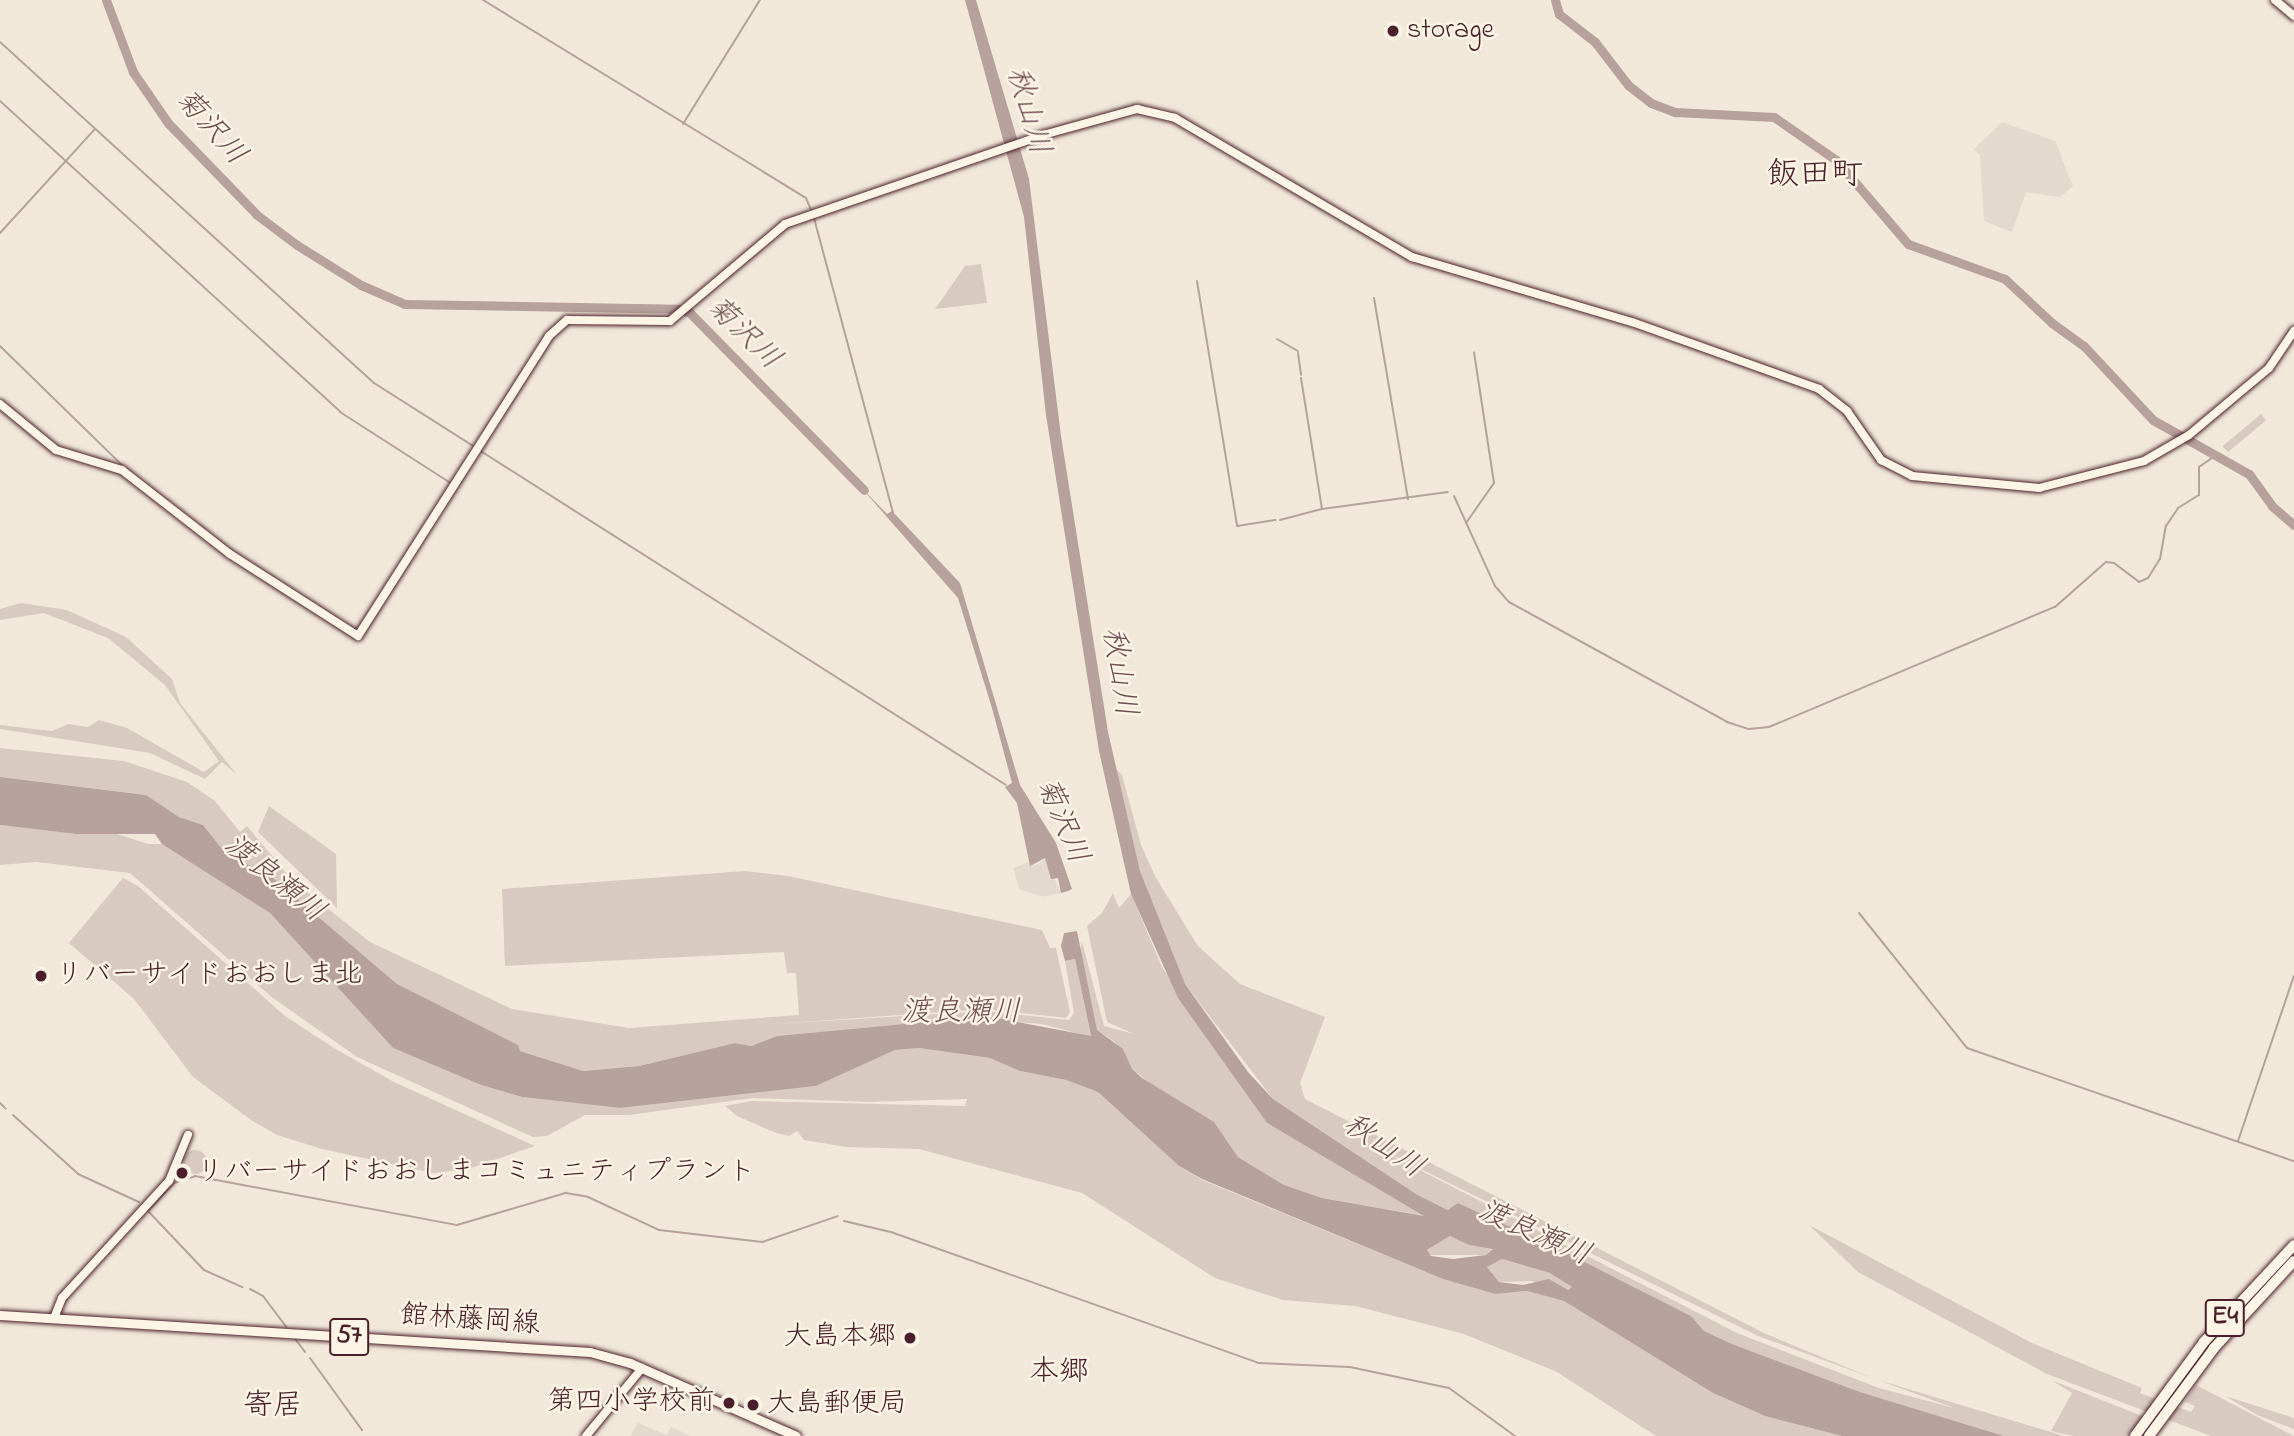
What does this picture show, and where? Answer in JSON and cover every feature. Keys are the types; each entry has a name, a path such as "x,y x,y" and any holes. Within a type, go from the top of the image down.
{"highway":[{"name":"E4","path":"2135,1436 2223,1320 2294,1245"},
{"name":"E4","path":"2149,1436 2232,1326 2294,1261"}],"main road":[{"name":"館林藤岡線","path":"0,1315 569,1350 603,1355 642,1368 796,1436"}],"street":[{"path":"2275,0 2294,16"},
{"path":"0,404 56,450 122,470 230,554 358,636 555,328 567,320 580,318 670,321 785,224 1122,110 1166,114 1412,257 1632,322 1819,389 1847,411 1881,460 1912,476 2039,488 2144,461 2189,435 2269,368 2294,331"},
{"path":"54,1318 62,1298 169,1181 188,1135"},
{"path":"586,1436 642,1368"}],"shaded area":[{"path":"2002,122 2055,141 2073,186 2060,197 2026,192 2012,232 1984,221 1980,155 1974,149"},
{"path":"981,264 987,303 935,309 965,266"},
{"path":"2261,414 2266,420 2228,452 2223,446"},
{"path":"21,603 67,610 126,637 172,679 180,703 237,775 222,762 205,779 150,753 0,729 0,725 52,731 68,724 88,727 99,720 127,728 204,772 219,761 165,685 108,638 44,613 0,620 0,609"},
{"path":"0,748 124,761 187,782 215,801 240,832 247,826 292,880 370,942 512,1009 629,1028 799,1015 796,973 787,973 784,952 505,966 502,889 745,871 788,876 1042,930 1050,948 1056,948 1070,1012 1066,1018 985,1009 759,1025 985,1011 1069,1020 1074,1013 1065,961 1075,959 1091,1037 1042,1024 967,1018 777,1036 751,1046 735,1043 639,1066 583,1071 520,1051 397,984 267,873 227,855 203,825 179,817 146,795 0,777"},
{"path":"1116,769 1122,775 1141,845 1156,878 1198,946 1240,984 1325,1017 1300,1083 1305,1099 1766,1334 1875,1379 2064,1436 2004,1436 1860,1392 1704,1331 1691,1316 1559,1249 1458,1203 1449,1210 1416,1194 1273,1099 1185,984 1171,956 1140,871","holes":["1344,1131 1758,1336 1954,1408 1879,1388 1737,1333"]},
{"path":"269,806 336,854 337,908 258,832"},
{"path":"0,825 76,834 108,831 148,844 162,844 191,859 270,913 393,1048 481,1085 522,1097 620,1108 816,1086 895,1050 919,1048 990,1058 1020,1071 1066,1080 1098,1092 1179,1166 1202,1180 1443,1279 1495,1294 1527,1291 1564,1301 1713,1393 1765,1416 1842,1436 1656,1436 1557,1372 1464,1334 1355,1306 1283,1300 1215,1278 1082,1193 919,1149 846,1147 804,1140 797,1131 789,1136 776,1133 737,1116 725,1106 752,1101 965,1106 967,1099 869,1102 753,1098 629,1115 585,1115 547,1136 533,1137 357,1057 273,998 130,873 36,862 0,865"},
{"path":"1045,858 1061,893 1043,897 1019,889 1013,868 1029,862 1030,866 1039,864"},
{"path":"123,878 138,886 285,1016 334,1048 394,1082 535,1146 468,1169 433,1173 322,1149 277,1135 251,1120 193,1077 134,999 69,943"},
{"path":"1113,893 1119,908 1131,894 1162,967 1267,1123 1426,1216 1322,1198 1284,1185 1238,1157 1214,1122 1167,1097 1132,1069 1115,1042 1097,1030 1079,958 1082,942 1104,1026 1134,1034 1107,1022 1087,926 1102,913"},
{"path":"195,1150 203,1154 207,1162 203,1170 195,1174 187,1170 183,1162 187,1154"},
{"path":"1809,1225 2032,1343 2142,1388 2140,1393 2191,1412 2195,1406 2185,1402 2196,1385 2294,1436 2211,1436 2047,1374 1858,1272"},
{"path":"1450,1236 1469,1245 1493,1248 1486,1255 1430,1255 1427,1250"},
{"path":"1502,1259 1550,1273 1572,1287 1568,1290 1531,1281 1499,1282 1487,1267"},
{"path":"2051,1380 2160,1423 2156,1436 2073,1436 2051,1431 2072,1393"},
{"path":"2225,1396 2294,1418 2294,1429 2257,1415"},
{"path":"638,1423 667,1435 671,1427 691,1436 630,1436"}],"water":[{"name":"渡良瀬川","path":"965,0 976,0 1029,179 1061,436 1108,732 1140,871 1185,984 1248,1072 1273,1099 1416,1194 1448,1210 1458,1203 1559,1249 1691,1316 1704,1331 1732,1344 1860,1392 2004,1436 1842,1436 1765,1416 1713,1393 1564,1301 1527,1291 1495,1294 1443,1279 1202,1179 1179,1166 1098,1092 1066,1080 1020,1071 990,1058 919,1048 895,1050 816,1086 620,1108 522,1097 481,1085 393,1048 270,913 162,844 155,834 76,834 0,825 0,777 146,795 179,817 203,825 227,855 267,873 397,984 518,1045 520,1051 583,1071 639,1066 735,1043 751,1046 777,1036 967,1018 997,1018 1091,1036 1075,959 1065,961 1061,946 1064,933 1077,931 1097,1030 1123,1049 1132,1069 1142,1078 1214,1122 1238,1157 1284,1185 1322,1198 1424,1216 1267,1123 1178,998 1131,894 1099,751 1046,415 1024,217","holes":["1450,1236 1469,1245 1493,1249 1486,1255 1453,1259 1431,1256 1427,1250","1502,1259 1550,1273 1572,1287 1568,1290 1549,1279 1523,1285 1499,1282 1487,1267"]},
{"path":"858,484 887,514 892,511 960,583 1020,785 1056,843 1072,889 1061,893 1058,878 1051,879 1045,858 1030,866 1017,803 1005,787 1012,783 992,708 958,598"}],"waterway":[{"name":"菊沢川","path":"106,0 133,72 168,123 257,215 297,245 361,285 405,304 678,309 690,313 864,490"},
{"path":"483,0 806,198 812,212"},
{"path":"683,124 760,0"},
{"path":"1555,0 1559,14 1595,42 1628,85 1651,103 1675,112 1774,117 1836,160 1908,244 2005,279 2052,323 2084,346 2153,420 2249,474 2272,506 2294,525"},
{"path":"0,42 374,383 475,447"},
{"path":"0,101 340,412 449,482"},
{"path":"0,233 95,129"},
{"path":"814,218 893,513"},
{"path":"1197,281 1237,526 1276,520"},
{"path":"1374,298 1408,499"},
{"path":"1277,339 1298,351"},
{"path":"0,346 123,466"},
{"path":"1298,353 1301,375"},
{"path":"1466,523 1494,483 1474,353"},
{"path":"1301,378 1322,509"},
{"path":"479,450 1006,785"},
{"path":"1454,496 1495,586 1509,602 1727,722 1749,729 1769,727 2055,607 2106,562 2114,563 2139,582 2148,578 2160,559 2166,526 2178,508 2199,495 2199,467 2215,456"},
{"path":"1280,520 1322,509 1448,492"},
{"path":"1859,913 1967,1048 2294,1161"},
{"path":"2238,1141 2294,976"},
{"path":"0,1103 6,1109"},
{"path":"13,1115 78,1174 139,1202"},
{"path":"148,1211 174,1183 195,1176 457,1225 566,1193 588,1197 659,1230 762,1242 838,1216"},
{"path":"148,1211 204,1270 242,1287"},
{"path":"844,1221 891,1232 1258,1363 1350,1367 1449,1388 1515,1436"},
{"path":"250,1289 263,1296 286,1327"},
{"path":"293,1336 305,1352"},
{"path":"310,1358 362,1430"}],"place":[{"name":"storage","path":"1393,31"},
{"name":"リバーサイドおおしま北","path":"41,976"},
{"name":"リバーサイドおおしまコミュニティプラント","path":"182,1173"},
{"name":"大島本郷","path":"910,1338"},
{"name":"第四小学校前","path":"729,1403"},
{"name":"大島郵便局","path":"753,1405"}],"district":[{"name":"飯田町","path":"1815,176"},
{"name":"本郷","path":"1059,1373"},
{"name":"寄居","path":"273,1407"}],"water label":[{"name":"秋山川","path":"1027,111"},
{"name":"秋山川","path":"1118,672"},
{"name":"秋山川","path":"1383,1147"}]}
